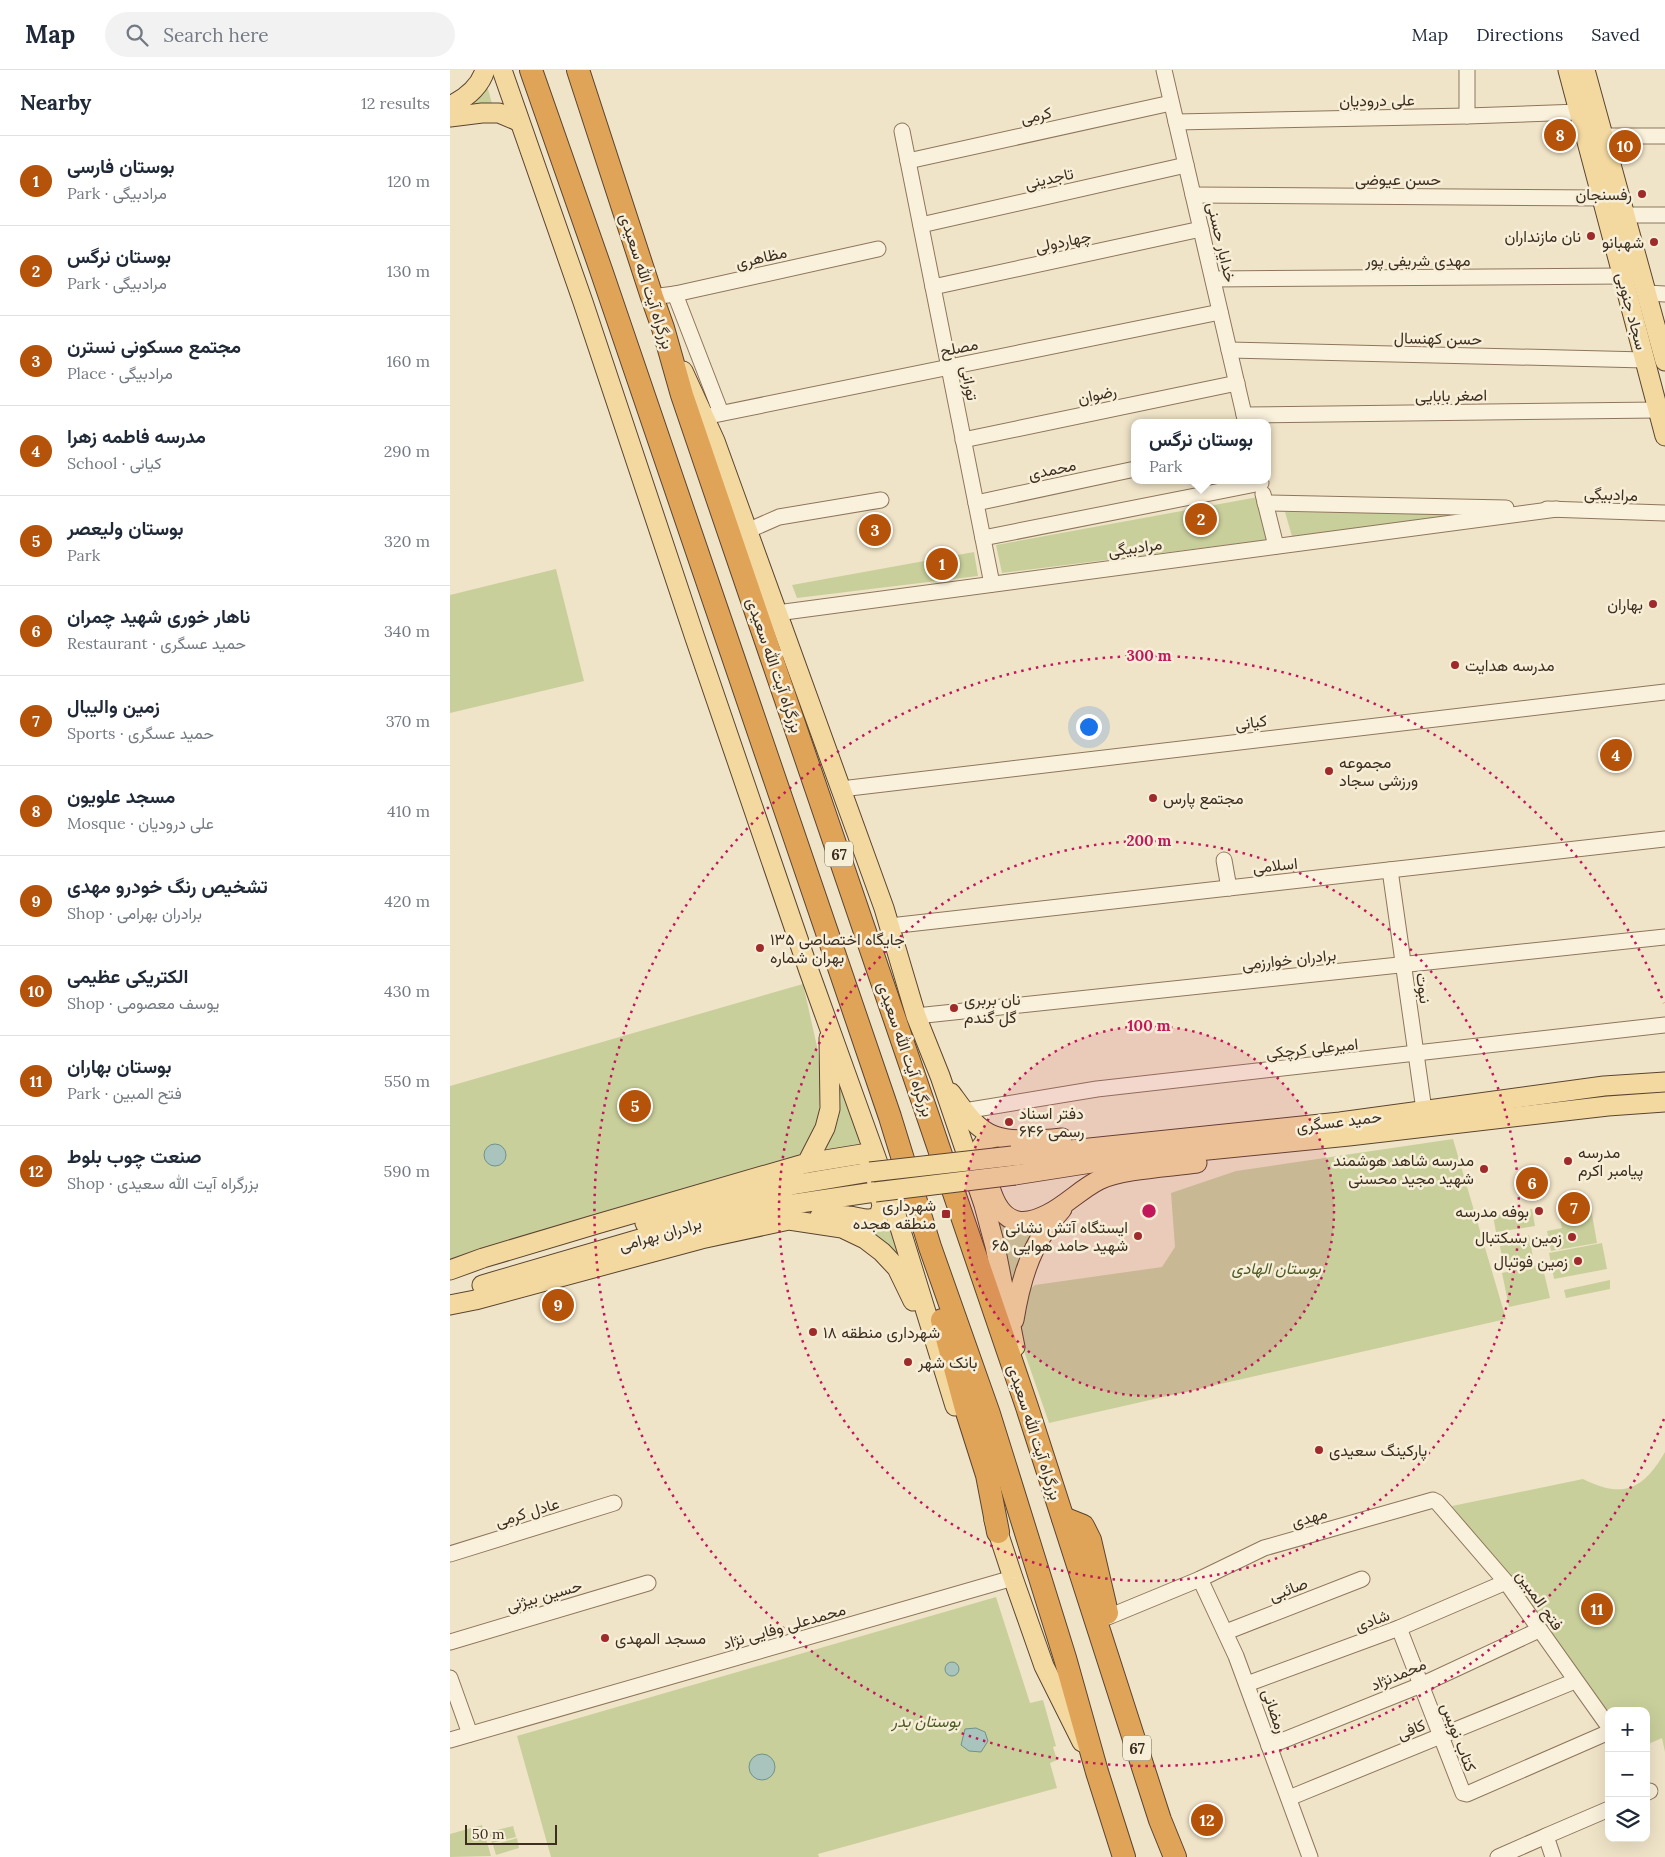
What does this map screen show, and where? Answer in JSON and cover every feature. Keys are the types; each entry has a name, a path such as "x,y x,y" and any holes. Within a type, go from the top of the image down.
{"highway":[{"name":"67","path":"531,70 890,1117 930,1247 992,1424 1065,1658 1097,1772 1124,1857"},
{"name":"بزرگراه آیت الله سعیدی","path":"578,70 652,297 664,328 682,395 1028,1407 1160,1820 1175,1857"},
{"path":"930,1247 943,1328 987,1474 998,1532"},
{"path":"1063,1518 1083,1526 1090,1540 1108,1617 1131,1690 1131,1705 1126,1714"}],"main road":[{"path":"450,106 464,98 476,87 485,70"},
{"path":"502,70 583,302 809,971 829,1022 893,1205 944,1374 1013,1578 1044,1666 1097,1772"},
{"name":"سجاد جنوبی","path":"1568,70 1579,112 1625,215 1665,361"},
{"name":"سجاد جنوبی","path":"1585,70 1603,136 1623,276 1647,295"},
{"path":"450,117 499,113 518,120"},
{"name":"سجاد جنوبی","path":"1647,295 1645,360 1665,436"},
{"path":"664,328 713,415 715,441 890,926 916,1016 940,1076 984,1205 995,1246 1028,1407"},
{"path":"807,1163 825,1128 830,1110 829,1022"},
{"path":"940,1076 964,1111 979,1126 996,1137"},
{"name":"حمید عسگری","path":"875,1192 1015,1175 1424,1116 1604,1086 1665,1082"},
{"name":"حمید عسگری","path":"870,1172 1340,1122 1665,1102"},
{"path":"1337,1110 1424,1116 1342,1144 1124,1173 1099,1180 1049,1214 1032,1221 1013,1220 1001,1212 994,1203 981,1148 986,1140 996,1137 1035,1141 1337,1110"},
{"path":"450,1270 483,1258 807,1163 862,1154 872,1160 882,1210 880,1216 866,1220 837,1215 789,1220 717,1236 484,1298 450,1305"},
{"name":"برادران بهرامی","path":"450,1275 544,1253 745,1196 792,1185 870,1172"},
{"name":"برادران بهرامی","path":"450,1295 684,1226 753,1210 875,1192"},
{"path":"1012,1333 1022,1280 1035,1248 1044,1232 1069,1199"},
{"path":"789,1220 842,1228 858,1234 882,1252 897,1268 944,1374"}],"street":[{"name":"خدایار حسنی","path":"1164,70 1245,419"},
{"path":"1467,70 1467,116"},
{"name":"کرمی","path":"908,161 1171,103"},
{"name":"علی درودیان","path":"1176,122 1579,112"},
{"name":"تورانی","path":"902,131 992,584"},
{"path":"1603,136 1665,136"},
{"name":"تاجدینی","path":"920,226 1186,165"},
{"name":"حسن عیوضی","path":"1193,195 1611,186"},
{"path":"1625,215 1665,215"},
{"name":"چهاردولی","path":"933,286 1201,229"},
{"name":"مظاهری","path":"652,297 675,294 878,249"},
{"name":"مهدی شریفی پور","path":"1213,279 1623,276"},
{"path":"675,294 713,415"},
{"name":"مصلح","path":"713,415 1220,312"},
{"name":"حسن کهنسال","path":"1229,350 1645,360"},
{"name":"رضوان","path":"963,440 1237,383"},
{"name":"اصغر بابایی","path":"1245,419 1658,410"},
{"name":"محمدی","path":"976,503 1131,470"},
{"path":"983,538 1250,484"},
{"path":"1260,484 1276,546"},
{"path":"747,531 778,517 881,500"},
{"name":"مرادبیگی","path":"1265,503 1665,513"},
{"name":"مرادبیگی","path":"777,612 1556,509"},
{"name":"کیانی","path":"841,789 1665,692"},
{"name":"اسلامی","path":"890,926 1665,839"},
{"path":"1224,860 1228,888"},
{"name":"نبوت","path":"1390,870 1424,1116"},
{"name":"برادران خوارزمی","path":"916,1016 1665,937"},
{"name":"امیرعلی کرچکی","path":"964,1111 1097,1089 1665,1025"},
{"name":"مهدی","path":"1108,1617 1200,1579 1264,1548 1433,1500"},
{"name":"فتح المبین","path":"1433,1500 1437,1502 1506,1582 1605,1722"},
{"name":"عادل کرمی","path":"450,1554 614,1503"},
{"name":"محمدعلی وفایی نژاد","path":"450,1740 1013,1578"},
{"name":"رمضانی","path":"1200,1579 1226,1632 1247,1684 1310,1857"},
{"name":"صائبی","path":"1226,1632 1362,1579"},
{"name":"شادی","path":"1247,1684 1399,1628 1506,1582"},
{"name":"حسین بیژنی","path":"450,1642 648,1583"},
{"name":"کتاب نویس","path":"1399,1628 1463,1793 1467,1794 1605,1734"},
{"name":"محمدنژاد","path":"1269,1746 1421,1685 1539,1630"},
{"path":"450,1678 470,1734"},
{"name":"کافی","path":"1289,1798 1575,1681"},
{"path":"1498,1857 1605,1811"},
{"path":"1546,1836 1553,1857"}],"green space":[{"path":"486,82 493,107 480,108 465,104"},
{"path":"1258,497 1266,540 1002,573 996,545"},
{"path":"1285,512 1487,514 1293,540"},
{"path":"974,552 978,576 797,598 792,585"},
{"path":"556,569 584,681 450,713 450,595"},
{"path":"803,984 818,1051 821,1089 818,1123 802,1155 450,1261 450,1086"},
{"path":"834,1064 863,1147 822,1152 835,1129 840,1110 839,1089"},
{"name":"بوستان الهادی","path":"1453,1139 1506,1319 1049,1423 1020,1334 1020,1313 1023,1295 1035,1285 1162,1267 1175,1247 1171,1193 1236,1171"},
{"path":"1589,1197 1597,1243 1551,1251 1547,1231 1562,1228 1556,1203"},
{"path":"1532,1209 1535,1226 1496,1232 1493,1216"},
{"path":"888,1214 911,1280 823,1218"},
{"path":"996,1220 1013,1227 1042,1226 1011,1304"},
{"path":"1529,1235 1534,1263 1504,1269 1499,1241"},
{"name":"زمین فوتبال","path":"1602,1243 1607,1269 1554,1279 1549,1253"},
{"path":"1542,1264 1550,1298 1509,1307 1502,1273"},
{"path":"1610,1280 1610,1289 1566,1298 1564,1290"},
{"path":"1665,1452 1665,1752 1662,1738 1650,1743 1650,1707 1605,1707 1605,1712 1452,1506 1583,1479 1610,1489 1631,1487 1640,1483 1657,1465"},
{"name":"بوستان بدر","path":"996,1597 1030,1703 1043,1700 1056,1746 1053,1747 1057,1760 1050,1763 1057,1788 818,1854 819,1857 551,1857 517,1736"},
{"path":"482,1825 491,1856 450,1857 450,1834"},
{"path":"513,1826 516,1837 492,1843 489,1832"},
{"path":"517,1838 519,1848 496,1855 493,1845"}],"water":[{"path":"495,1144 503,1147 506,1155 503,1163 495,1166 487,1163 484,1155 487,1147"},
{"path":"949,1662 955,1662 959,1669 955,1676 949,1676 945,1672 945,1666"},
{"path":"976,1728 985,1732 988,1741 981,1752 969,1751 961,1745 965,1729"},
{"path":"762,1754 771,1758 775,1767 771,1776 762,1780 753,1776 749,1767 753,1758"}],"place":[{"name":"مسجد علویون","path":"1560,135"},
{"name":"الکتریکی عظیمی","path":"1625,146"},
{"name":"رفسنجان","path":"1642,194"},
{"name":"نان مازنداران","path":"1591,236"},
{"name":"شهبانو","path":"1654,242"},
{"name":"بوستان نرگس","path":"1201,519"},
{"name":"مجتمع مسکونی نسترن","path":"875,530"},
{"name":"بوستان فارسی","path":"942,564"},
{"name":"بهاران","path":"1653,604"},
{"name":"مدرسه هدایت","path":"1455,665"},
{"name":"مدرسه فاطمه زهرا","path":"1616,755"},
{"name":"مجموعه ورزشی سجاد","path":"1329,771"},
{"name":"مجتمع پارس","path":"1153,798"},
{"name":"۱۳۵ جایگاه اختصاصی بهران شماره","path":"760,948"},
{"name":"نان بربری گل گندم","path":"954,1008"},
{"name":"بوستان ولیعصر","path":"635,1106"},
{"name":"دفتر اسناد رسمی ۶۴۶","path":"1009,1122"},
{"name":"مدرسه پیامبر اکرم","path":"1568,1161"},
{"name":"مدرسه شاهد هوشمند شهید مجید محسنی","path":"1484,1169"},
{"name":"ناهار خوری شهید چمران","path":"1532,1183"},
{"name":"زمین والیبال","path":"1574,1208"},
{"name":"بوفه مدرسه","path":"1539,1211"},
{"name":"شهرداری منطقه هجده","path":"946,1214"},
{"name":"ایستگاه آتش نشانی ۶۵ شهید حامد هوایی","path":"1138,1236"},
{"name":"زمین بسکتبال","path":"1572,1237"},
{"name":"زمین فوتبال","path":"1578,1261"},
{"name":"تشخیص رنگ خودرو مهدی","path":"558,1305"},
{"name":"شهرداری منطقه ۱۸","path":"813,1332"},
{"name":"بانک شهر","path":"908,1362"},
{"name":"پارکینگ سعیدی","path":"1319,1450"},
{"name":"بوستان بهاران","path":"1597,1609"},
{"name":"مسجد المهدی","path":"605,1638"},
{"name":"صنعت چوب بلوط","path":"1207,1820"}]}
